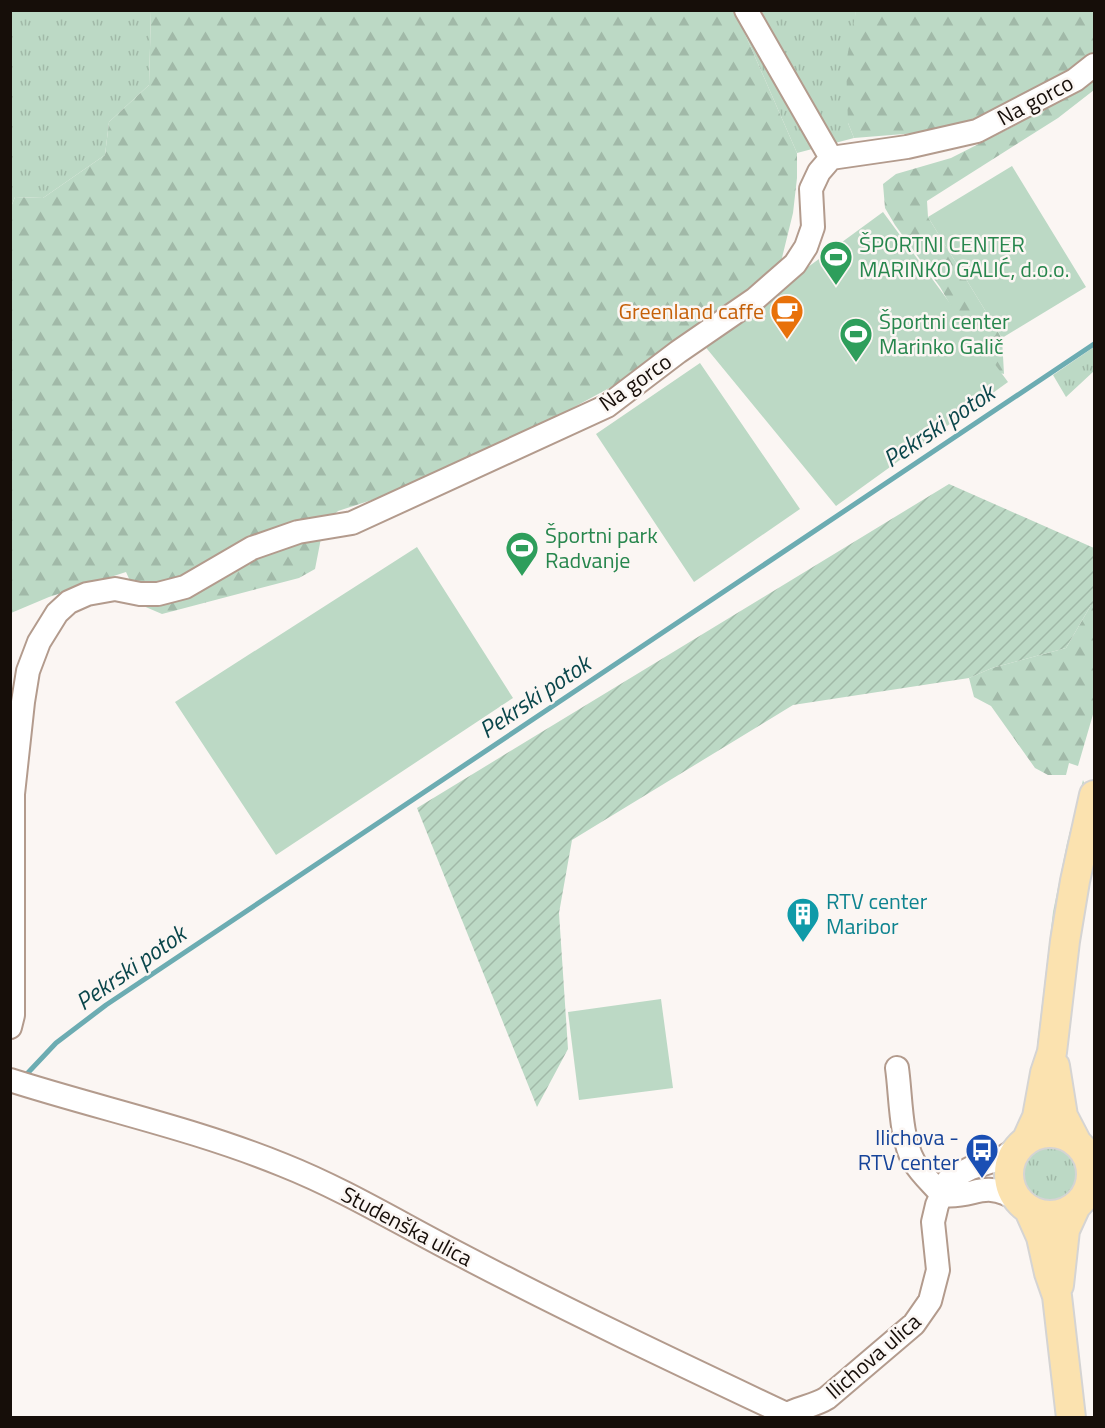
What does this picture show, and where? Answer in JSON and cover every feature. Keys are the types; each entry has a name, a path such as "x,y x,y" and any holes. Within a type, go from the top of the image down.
{"main road":[{"path":"1071,1418 1057,1296 1041,1237 1024,1205 1011,1187 1009,1174 1011,1160 1037,1117 1045,1073 1052,1052 1068,921 1095,795"},
{"path":"1052,1052 1058,1075 1063,1116 1086,1151 1092,1175 1085,1198 1065,1230 1062,1271 1057,1296"},
{"path":"1022,1144 1040,1134 1054,1133 1066,1137 1086,1151"},
{"path":"1024,1205 1053,1215 1085,1198"}],"street":[{"path":"746,10 831,158"},
{"name":"Na gorco","path":"10,1027 12,1016 13,794 28,671 46,627 69,602 87,594 115,589 140,594 158,594 185,587 252,548 298,532 352,522 607,406 678,352 755,299 795,264 806,248 813,227 810,189 819,172 831,158 907,147 977,131 1075,80 1095,65"},
{"path":"897,1068 910,1155 942,1195 958,1197 969,1191 992,1189 1004,1192 1024,1205"},
{"name":"Studenška ulica","path":"10,1080 194,1133 304,1174 784,1416"},
{"path":"942,1195 948,1180 971,1168 1002,1158 1022,1144"},
{"name":"Ilichova ulica","path":"784,1416 820,1411 840,1389 903,1335 927,1308 936,1285 938,1270 933,1222 942,1195"}],"green space":[{"path":"11,11 151,11 149,85 109,122 105,155 43,198 15,197 11,207"},
{"path":"151,11 735,11 797,153 793,213 780,266 758,287 613,386 554,418 418,485 338,511 324,523 315,569 299,578 162,614 141,605 126,572 49,597 11,613 11,207 15,197 43,198 105,155 109,122 149,85"},
{"path":"735,11 856,11 848,123 854,138 797,153"},
{"path":"856,11 1094,11 1094,90 1058,118 927,201 928,217 1002,338 1004,374 988,370 940,287 895,225 885,208 883,184 896,174 951,158 1016,125 854,138 848,123 846,63"},
{"path":"1012,166 1086,287 1002,338 928,217"},
{"name":"Športni center Marinko Galič","path":"883,212 1008,382 836,506 703,344"},
{"path":"1094,347 1094,371 1066,397 1053,375"},
{"path":"700,363 800,509 694,582 596,434"},
{"path":"949,484 1094,548 1094,605 1091,605 1066,648 992,668 969,678 793,705 572,840 559,913 568,1049 537,1107 417,808"},
{"path":"417,547 513,698 276,855 175,702"},
{"path":"1091,605 1094,605 1094,711 1078,766 1069,763 1066,775 1048,775 1035,768 991,706 974,697 969,678 992,668 1066,648"},
{"path":"1083,780 1085,785 1032,1088 1053,912"},
{"path":"661,999 673,1088 579,1100 568,1012"},
{"path":"1045,1146 1055,1146 1070,1154 1076,1163 1078,1174 1076,1185 1070,1194 1055,1202 1045,1202 1034,1197 1027,1190 1022,1179 1022,1169 1027,1158 1034,1151"}],"waterway":[{"name":"Pekrski potok","path":"23,1078 56,1043 106,1005 1094,344"}],"place":[{"name":"ŠPORTNI CENTER MARINKO GALIĆ, d.o.o.","path":"836,286"},
{"name":"Greenland caffe","path":"787,340"},
{"name":"Športni center Marinko Galič","path":"856,363"},
{"name":"Športni park Radvanje","path":"522,577"},
{"name":"RTV center Maribor","path":"803,943"},
{"name":"Ilichova - RTV center","path":"982,1179"}]}
